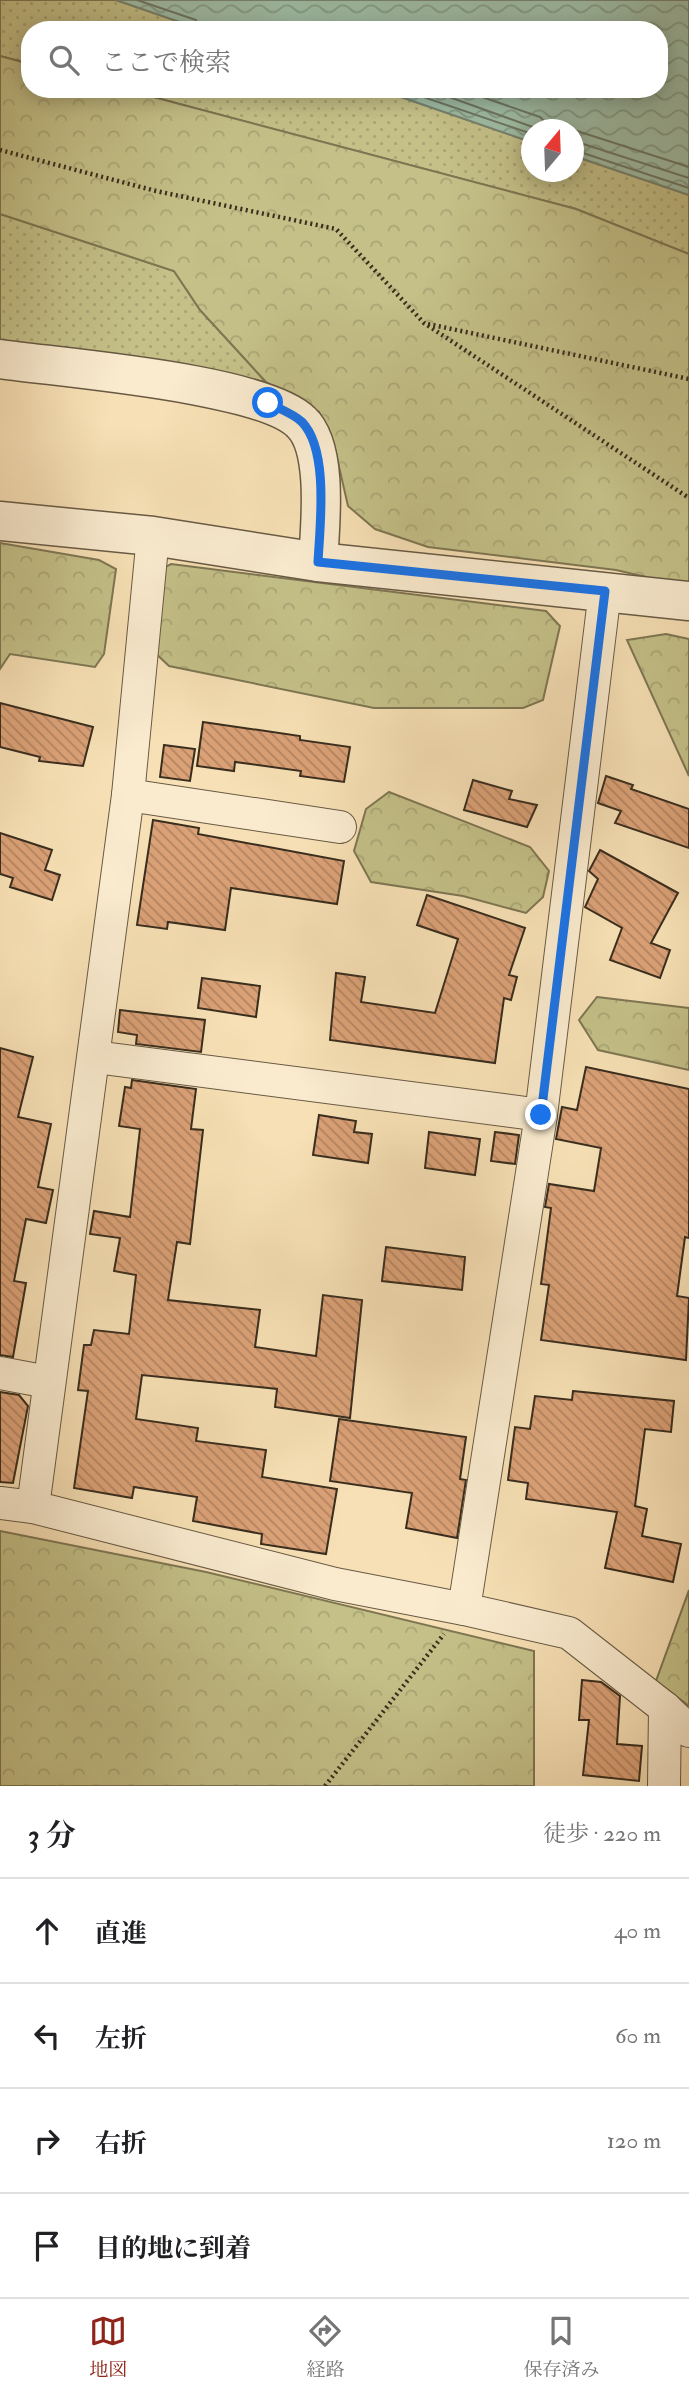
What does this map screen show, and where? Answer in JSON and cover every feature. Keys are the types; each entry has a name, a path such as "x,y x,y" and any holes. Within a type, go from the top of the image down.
{"street":[{"path":"0,359 211,388 268,403 302,422 318,457 322,500 318,562"},
{"path":"0,521 153,537 318,562 689,601"},
{"path":"33,1507 128,795 153,537"},
{"path":"464,1609 541,1115 605,591"},
{"path":"128,795 340,827"},
{"path":"95,1057 541,1115"},
{"path":"0,1373 48,1382"},
{"path":"0,1503 33,1507 335,1584 569,1633 665,1707 689,1731"},
{"path":"664,1786 665,1707"}],"path":[{"path":"0,150 156,191 337,229 424,323 689,498"},
{"path":"424,323 689,379"},
{"path":"325,1786 464,1609"}],"green space":[{"path":"0,0 116,0 177,21 21,21 21,62 0,56"},
{"path":"0,56 21,62 21,98 157,98 576,209 689,254 689,587 616,570 428,547 375,529 348,506 334,445 319,412 266,382 200,310 174,271 0,214"},
{"path":"157,98 404,98 521,139 521,182 584,182 584,159 689,195 689,254 576,209"},
{"path":"0,214 174,271 200,310 266,382 0,341"},
{"path":"0,543 99,560 116,569 104,654 95,667 10,654 0,669"},
{"path":"171,564 546,611 560,626 543,700 523,708 374,708 169,666 151,649 154,573"},
{"path":"666,634 689,639 689,776 627,640"},
{"path":"389,792 530,847 549,871 543,897 526,913 463,896 371,882 354,851 366,809"},
{"path":"597,997 689,1008 689,1070 598,1050 579,1020"},
{"path":"0,1531 206,1572 534,1651 534,1786 0,1786"},
{"path":"689,1590 689,1706 656,1681"}],"water":[{"path":"116,0 689,0 689,195 584,159 584,119 521,119 521,139 404,98 668,98 668,21 177,21"}],"building":[{"path":"0,703 93,727 83,766 39,761 40,757 0,747"},
{"path":"203,722 300,736 300,740 350,747 344,782 300,776 301,771 235,762 234,771 197,766"},
{"path":"164,745 195,749 190,781 160,777"},
{"path":"606,776 633,785 631,789 689,809 689,848 615,823 621,811 598,803"},
{"path":"473,780 512,791 509,799 537,805 527,827 464,810"},
{"path":"153,820 199,828 198,834 344,861 337,904 231,888 225,930 168,922 167,929 137,925"},
{"path":"0,833 52,850 45,870 60,875 52,900 10,887 13,878 0,874"},
{"path":"600,850 678,893 651,943 670,950 660,978 610,960 622,928 585,907 598,879 589,871"},
{"path":"427,895 525,928 509,975 517,977 511,1000 504,998 495,1063 330,1040 336,973 365,977 361,1002 435,1013 458,939 417,925"},
{"path":"202,978 260,986 256,1017 198,1008"},
{"path":"120,1010 205,1020 201,1052 136,1044 137,1035 118,1032"},
{"path":"0,1048 33,1057 18,1117 51,1124 38,1187 53,1190 46,1223 26,1219 14,1281 26,1283 13,1357 0,1355"},
{"path":"586,1067 689,1089 689,1238 685,1237 677,1296 689,1298 686,1360 541,1340 549,1285 541,1284 551,1208 545,1207 549,1184 594,1191 601,1148 556,1139 562,1107 577,1110"},
{"path":"132,1080 196,1089 191,1129 203,1130 190,1244 177,1242 168,1300 260,1310 255,1347 316,1356 323,1295 362,1300 350,1418 275,1407 277,1389 142,1375 136,1419 198,1428 196,1441 266,1450 262,1477 337,1489 326,1554 261,1544 262,1534 193,1521 197,1497 134,1487 132,1498 74,1488 88,1391 78,1390 84,1345 91,1345 94,1330 129,1334 136,1275 114,1271 120,1238 90,1234 94,1211 130,1217 140,1129 119,1126 125,1087 131,1088"},
{"path":"319,1115 356,1121 354,1132 372,1134 368,1163 313,1155"},
{"path":"429,1132 480,1139 475,1175 425,1168"},
{"path":"495,1132 519,1135 515,1164 491,1161"},
{"path":"386,1247 465,1257 462,1290 382,1281"},
{"path":"573,1391 674,1401 671,1432 645,1429 635,1506 647,1509 642,1536 681,1544 673,1582 605,1568 617,1512 526,1499 528,1483 508,1480 515,1427 530,1429 535,1396 572,1400"},
{"path":"0,1392 19,1395 28,1406 13,1483 0,1482"},
{"path":"339,1419 466,1437 460,1479 466,1480 457,1538 406,1528 412,1493 330,1481"},
{"path":"582,1680 601,1682 620,1696 617,1744 642,1746 639,1781 583,1775 589,1720 579,1720"}],"route":[{"path":"268,403 302,422 318,457 322,500 318,562 605,591 541,1115"}]}
